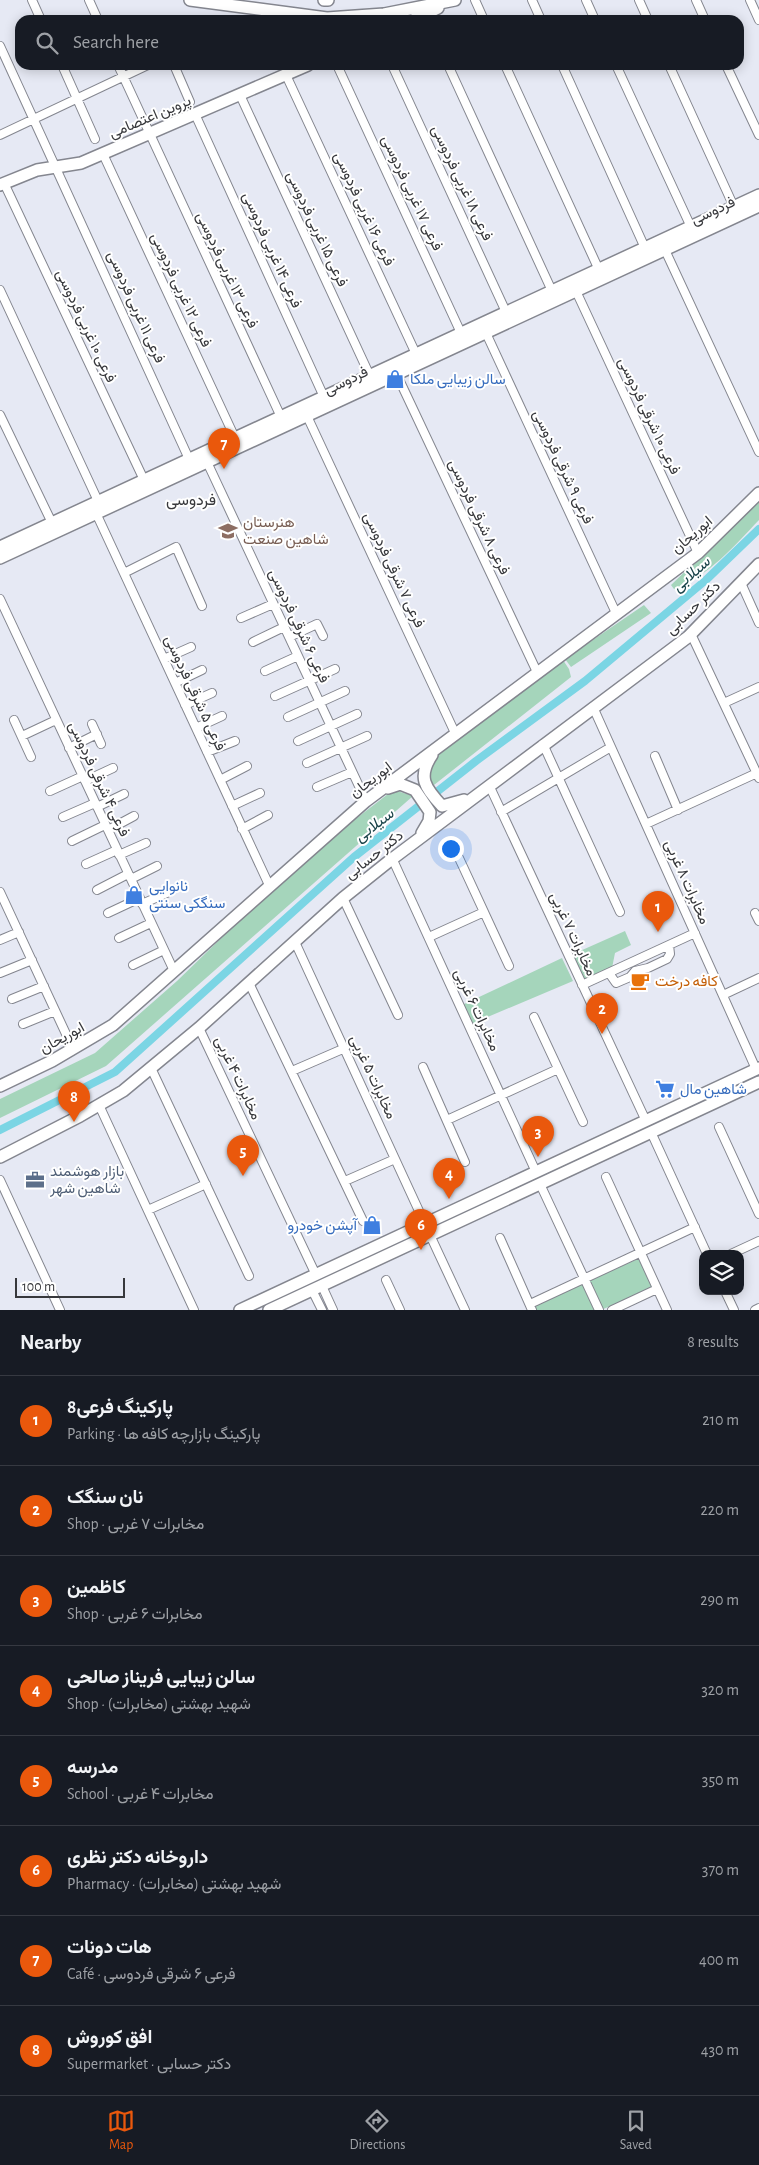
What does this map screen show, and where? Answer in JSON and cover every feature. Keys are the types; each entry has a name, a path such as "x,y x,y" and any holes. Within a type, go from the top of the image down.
{"main road":[{"path":"190,0 308,15"},
{"path":"370,15 451,1"},
{"path":"429,15 451,1"},
{"name":"پروین اعتصامی","path":"2,184 36,170 82,163 297,70"},
{"name":"فردوسی","path":"31,538 52,523 97,507 207,462 576,291 629,261 645,248 759,195"},
{"name":"فردوسی","path":"0,548 31,538 97,507 144,480 599,270 665,250 758,210"},
{"name":"ابوریحان","path":"0,1086 73,1049 113,1025 268,885 366,801 698,553 759,493"},
{"name":"دکتر حسابی","path":"0,1157 123,1091 199,1028 343,898 392,858 691,634 759,564"},
{"path":"436,750 424,766 424,782 442,806 474,796"},
{"path":"380,791 400,784 414,789 429,809 430,815 428,825 417,840"},
{"path":"648,1127 758,1068"},
{"path":"269,1310 317,1288 428,1230 538,1178 648,1127 759,1082"},
{"path":"240,1310 316,1275 428,1230"}],"street":[{"path":"32,0 39,15"},
{"path":"89,0 96,15"},
{"path":"475,0 482,15"},
{"path":"532,0 539,15"},
{"path":"586,0 593,15"},
{"path":"639,0 646,15"},
{"path":"696,0 703,15"},
{"path":"750,0 759,20"},
{"name":"فرعی ۱۱ غربی فردوسی","path":"0,46 190,459"},
{"path":"64,70 95,139"},
{"name":"فرعی ۱۳ غربی فردوسی","path":"120,70 280,417"},
{"path":"0,135 138,70"},
{"path":"176,70 190,102"},
{"name":"فرعی ۱۷ غربی فردوسی","path":"339,70 461,333"},
{"name":"فرعی ۱۸ غربی فردوسی","path":"394,70 506,312"},
{"path":"450,70 552,291"},
{"path":"507,70 599,270"},
{"path":"564,70 645,248"},
{"path":"618,70 691,227"},
{"path":"671,70 734,207"},
{"path":"728,70 759,135"},
{"name":"فرعی ۱۶ غربی فردوسی","path":"286,75 416,354"},
{"name":"فرعی ۱۵ غربی فردوسی","path":"240,95 370,376"},
{"name":"فرعی ۱۴ غربی فردوسی","path":"195,114 324,397"},
{"name":"فرعی ۱۲ غربی فردوسی","path":"103,154 235,438"},
{"name":"فرعی ۱۰ غربی فردوسی","path":"2,184 144,480"},
{"path":"665,250 759,452"},
{"name":"فرعی ۵ شرقی فردوسی","path":"0,290 97,507 124,573 268,885"},
{"name":"فرعی ۱۰ شرقی فردوسی","path":"576,291 698,553"},
{"name":"فرعی ۹ شرقی فردوسی","path":"486,333 616,613"},
{"name":"فرعی ۸ شرقی فردوسی","path":"396,373 537,672"},
{"path":"0,415 52,523"},
{"name":"فرعی ۷ شرقی فردوسی","path":"307,416 456,735"},
{"name":"فرعی ۶ شرقی فردوسی","path":"207,462 366,801"},
{"path":"124,573 176,547 202,606"},
{"path":"740,583 759,623"},
{"name":"فرعی ۴ شرقی فردوسی","path":"0,599 174,971"},
{"path":"241,618 274,604"},
{"path":"289,637 317,624 323,636"},
{"path":"253,642 284,627"},
{"path":"646,824 758,776 691,634"},
{"path":"164,659 191,647"},
{"path":"265,671 298,656"},
{"path":"275,696 335,669"},
{"path":"175,683 202,670"},
{"path":"724,703 759,687"},
{"path":"288,717 345,691"},
{"path":"185,705 212,692"},
{"name":"مخابرات ۸ غربی","path":"593,707 758,1068"},
{"path":"298,741 357,714"},
{"path":"196,728 222,716"},
{"path":"14,720 32,757"},
{"path":"22,736 56,720"},
{"path":"92,724 101,744"},
{"path":"70,748 97,734"},
{"path":"307,763 367,736"},
{"path":"207,752 234,741"},
{"path":"543,744 620,912"},
{"path":"501,812 611,746"},
{"path":"654,756 678,810"},
{"path":"220,780 247,766"},
{"path":"50,791 113,768"},
{"path":"318,787 352,772"},
{"name":"مخابرات ۷ غربی","path":"489,785 706,1250"},
{"path":"232,806 260,793"},
{"path":"63,817 124,794"},
{"path":"242,829 268,815"},
{"path":"72,841 134,816"},
{"path":"86,864 146,843"},
{"name":"مخابرات ۶ غربی","path":"392,858 599,1310"},
{"path":"459,858 509,966"},
{"path":"97,890 158,866"},
{"path":"0,892 4,910 19,932 73,1049"},
{"path":"108,913 169,892"},
{"path":"343,898 398,1015"},
{"path":"429,938 484,912"},
{"path":"755,912 759,921"},
{"path":"119,938 151,923"},
{"path":"0,940 19,932"},
{"path":"582,985 695,933"},
{"name":"مخابرات ۵ غربی","path":"295,942 464,1310"},
{"path":"609,973 616,983 630,977 641,968 648,968 667,959 670,954 669,945"},
{"path":"132,965 164,950"},
{"path":"0,973 32,960"},
{"path":"723,995 759,978"},
{"path":"249,983 363,1221"},
{"path":"12,999 44,986"},
{"path":"23,1024 55,1011"},
{"path":"534,1017 583,1122"},
{"name":"مخابرات ۴ غربی","path":"199,1028 316,1275"},
{"path":"292,1071 345,1048"},
{"path":"423,1067 466,1162"},
{"path":"151,1068 249,1276"},
{"path":"447,1120 558,1070"},
{"path":"99,1105 194,1310"},
{"path":"719,1127 756,1198 759,1214"},
{"path":"344,1181 395,1158"},
{"path":"606,1177 667,1310"},
{"path":"0,1180 60,1310"},
{"path":"148,1210 206,1184"},
{"path":"500,1238 531,1307 584,1279 695,1227"},
{"path":"740,1250 759,1241"},
{"path":"386,1280 400,1310"},
{"path":"317,1288 322,1310"},
{"path":"317,1288 332,1310"},
{"path":"612,1310 657,1289"},
{"path":"727,1295 734,1310"},
{"path":"755,1310 759,1308"}],"green space":[{"path":"759,500 759,520 740,540 710,568 674,589 671,585"},
{"path":"644,605 651,613 571,667 565,659"},
{"path":"563,660 569,669 571,677 434,785 429,782 431,768 440,753"},
{"path":"397,791 413,796 106,1066 0,1118 0,1099 95,1053 177,981 245,915 340,831 388,794"},
{"path":"625,931 631,945 615,953 612,968 584,980 571,955"},
{"path":"562,958 573,981 471,1024 462,1005"},
{"path":"640,1258 653,1288 601,1310 588,1281"},
{"path":"585,1283 597,1310 535,1310 533,1306"}],"waterway":[{"name":"سیلابی","path":"0,1130 115,1072 354,857 476,761 585,681 706,580 759,529"}],"place":[{"name":"سالن زیبایی ملکا","path":"395,379"},
{"name":"هات دونات","path":"224,469"},
{"name":"هنرستان شاهین صنعت","path":"228,531"},
{"name":"نانوایی سنگکی سنتی","path":"134,895"},
{"name":"پارکینگ فرعی8","path":"658,932"},
{"name":"کافه درخت","path":"640,981"},
{"name":"نان سنگک","path":"602,1034"},
{"name":"شاهین مال","path":"665,1089"},
{"name":"افق کوروش","path":"74,1122"},
{"name":"کاظمین","path":"538,1157"},
{"name":"مدرسه","path":"243,1176"},
{"name":"بازار هوشمند شاهین شهر","path":"35,1180"},
{"name":"سالن زیبایی فریناز صالحی","path":"449,1199"},
{"name":"آپشن خودرو","path":"372,1225"},
{"name":"داروخانه دکتر نظری","path":"421,1250"}],"district":[{"name":"فردوسی","path":"191,500"}]}
